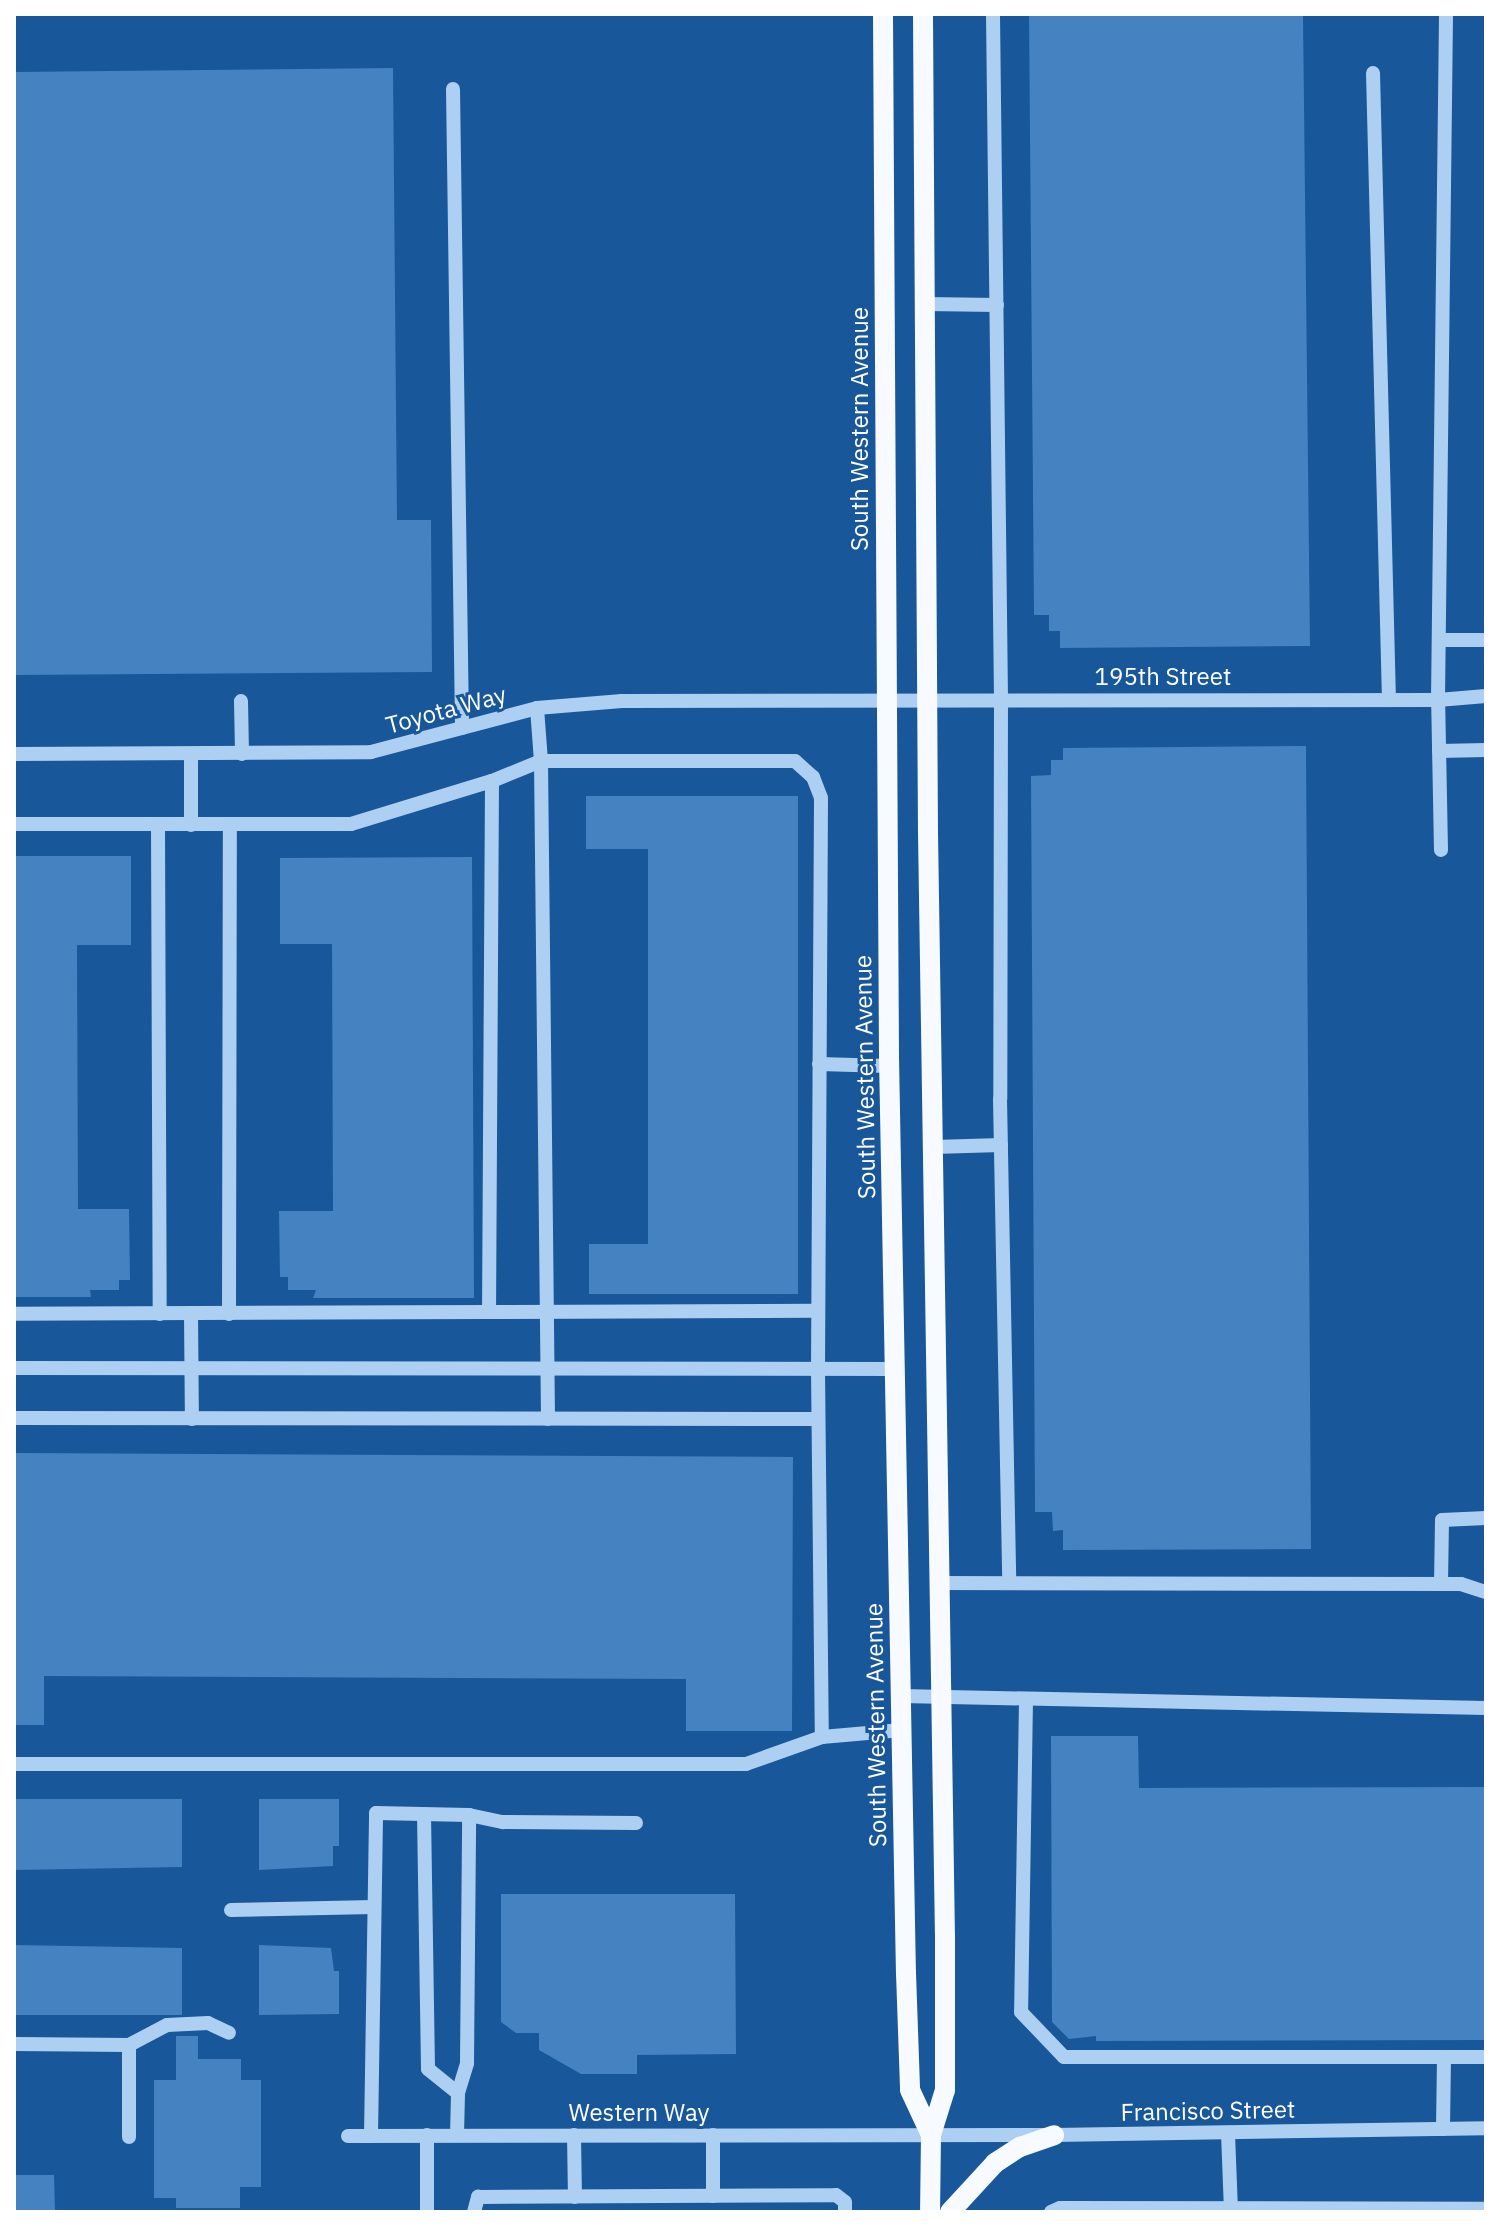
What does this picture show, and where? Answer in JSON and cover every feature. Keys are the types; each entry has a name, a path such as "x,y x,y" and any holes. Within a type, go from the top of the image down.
{"main road":[{"name":"South Western Avenue","path":"883,14 889,1066 901,1696 910,2090 931,2135"},
{"name":"South Western Avenue","path":"923,14 945,2090 931,2135 930,2212"},
{"path":"950,2212 995,2163 1020,2147 1054,2135"}],"street":[{"path":"993,14 1001,699 1001,1145 1009,1583"},
{"path":"1441,850 1438,700 1446,14"},
{"path":"1373,73 1389,700"},
{"path":"453,89 462,728"},
{"path":"925,304 997,305"},
{"path":"1439,640 1486,640"},
{"name":"195th Street","path":"888,699 1438,700 1486,696"},
{"name":"Toyota Way","path":"14,754 371,752 537,708 622,701 888,699"},
{"path":"241,701 242,754"},
{"path":"537,708 541,761 548,1419"},
{"path":"1439,751 1486,750"},
{"path":"191,755 191,825"},
{"path":"14,824 351,824 492,781 541,761 795,761 813,777 821,798 818,1419 822,1737"},
{"path":"489,1312 492,781"},
{"path":"158,825 160,1314"},
{"path":"229,1314 230,825"},
{"path":"819,1064 889,1066"},
{"path":"934,1147 1001,1145"},
{"path":"14,1314 818,1311"},
{"path":"191,1314 192,1419"},
{"path":"14,1368 896,1369"},
{"path":"14,1418 818,1419"},
{"path":"1441,1584 1442,1520 1486,1518"},
{"path":"940,1583 1461,1584 1486,1592"},
{"path":"901,1696 1486,1708"},
{"path":"1026,1700 1021,2012 1064,2057 1486,2057"},
{"path":"14,1764 746,1764 822,1737 902,1730"},
{"path":"371,2136 376,1813 469,1815 503,1822 636,1823"},
{"path":"424,1814 428,2069 458,2093"},
{"path":"457,2135 458,2093 467,2063 469,1815"},
{"path":"231,1910 374,1907"},
{"path":"14,2044 129,2045 167,2025 208,2023 229,2033"},
{"path":"129,2045 129,2137"},
{"path":"1443,2129 1444,2057"},
{"name":"Francisco Street","path":"931,2135 1486,2128"},
{"path":"1228,2133 1231,2210"},
{"path":"427,2135 427,2212"},
{"path":"574,2135 575,2197"},
{"path":"713,2135 713,2196"},
{"name":"Western Way","path":"348,2136 931,2135"},
{"path":"474,2212 478,2197 836,2195 845,2202 845,2212"},
{"path":"1051,2212 1060,2208 1486,2209"}],"building":[{"path":"1029,14 1303,14 1310,646 1060,648 1060,631 1049,631 1049,615 1034,615"},
{"path":"393,68 397,520 431,520 432,672 14,675 14,72"},
{"path":"1306,746 1311,1549 1063,1550 1063,1530 1053,1531 1052,1512 1035,1512 1031,776 1051,775 1051,760 1063,760 1063,748"},
{"path":"586,796 798,796 798,1294 589,1294 589,1244 648,1244 648,849 586,849"},
{"path":"14,856 131,856 131,945 77,945 78,1209 129,1209 130,1280 119,1280 119,1290 90,1290 91,1297 14,1297"},
{"path":"472,857 474,1298 313,1298 316,1290 288,1290 288,1277 280,1277 279,1211 333,1211 332,944 280,944 280,858"},
{"path":"14,1453 793,1457 792,1731 686,1731 686,1679 44,1676 44,1725 14,1725"},
{"path":"1051,1736 1138,1736 1139,1788 1486,1787 1486,2040 1096,2041 1096,2036 1069,2039 1052,2022"},
{"path":"14,1799 182,1799 182,1867 14,1870"},
{"path":"259,1799 339,1799 339,1846 333,1846 333,1866 259,1870"},
{"path":"501,1894 735,1894 736,2054 637,2055 637,2074 581,2074 539,2050 539,2033 516,2033 501,2022"},
{"path":"14,1945 182,1948 182,2015 14,2015"},
{"path":"259,1945 331,1948 334,1971 339,1971 339,2014 259,2015"},
{"path":"176,2036 198,2036 198,2059 241,2059 241,2080 261,2080 261,2187 240,2187 240,2208 176,2208 176,2198 154,2198 154,2080 176,2080"},
{"path":"16,2175 54,2175 55,2212 16,2212"}]}
